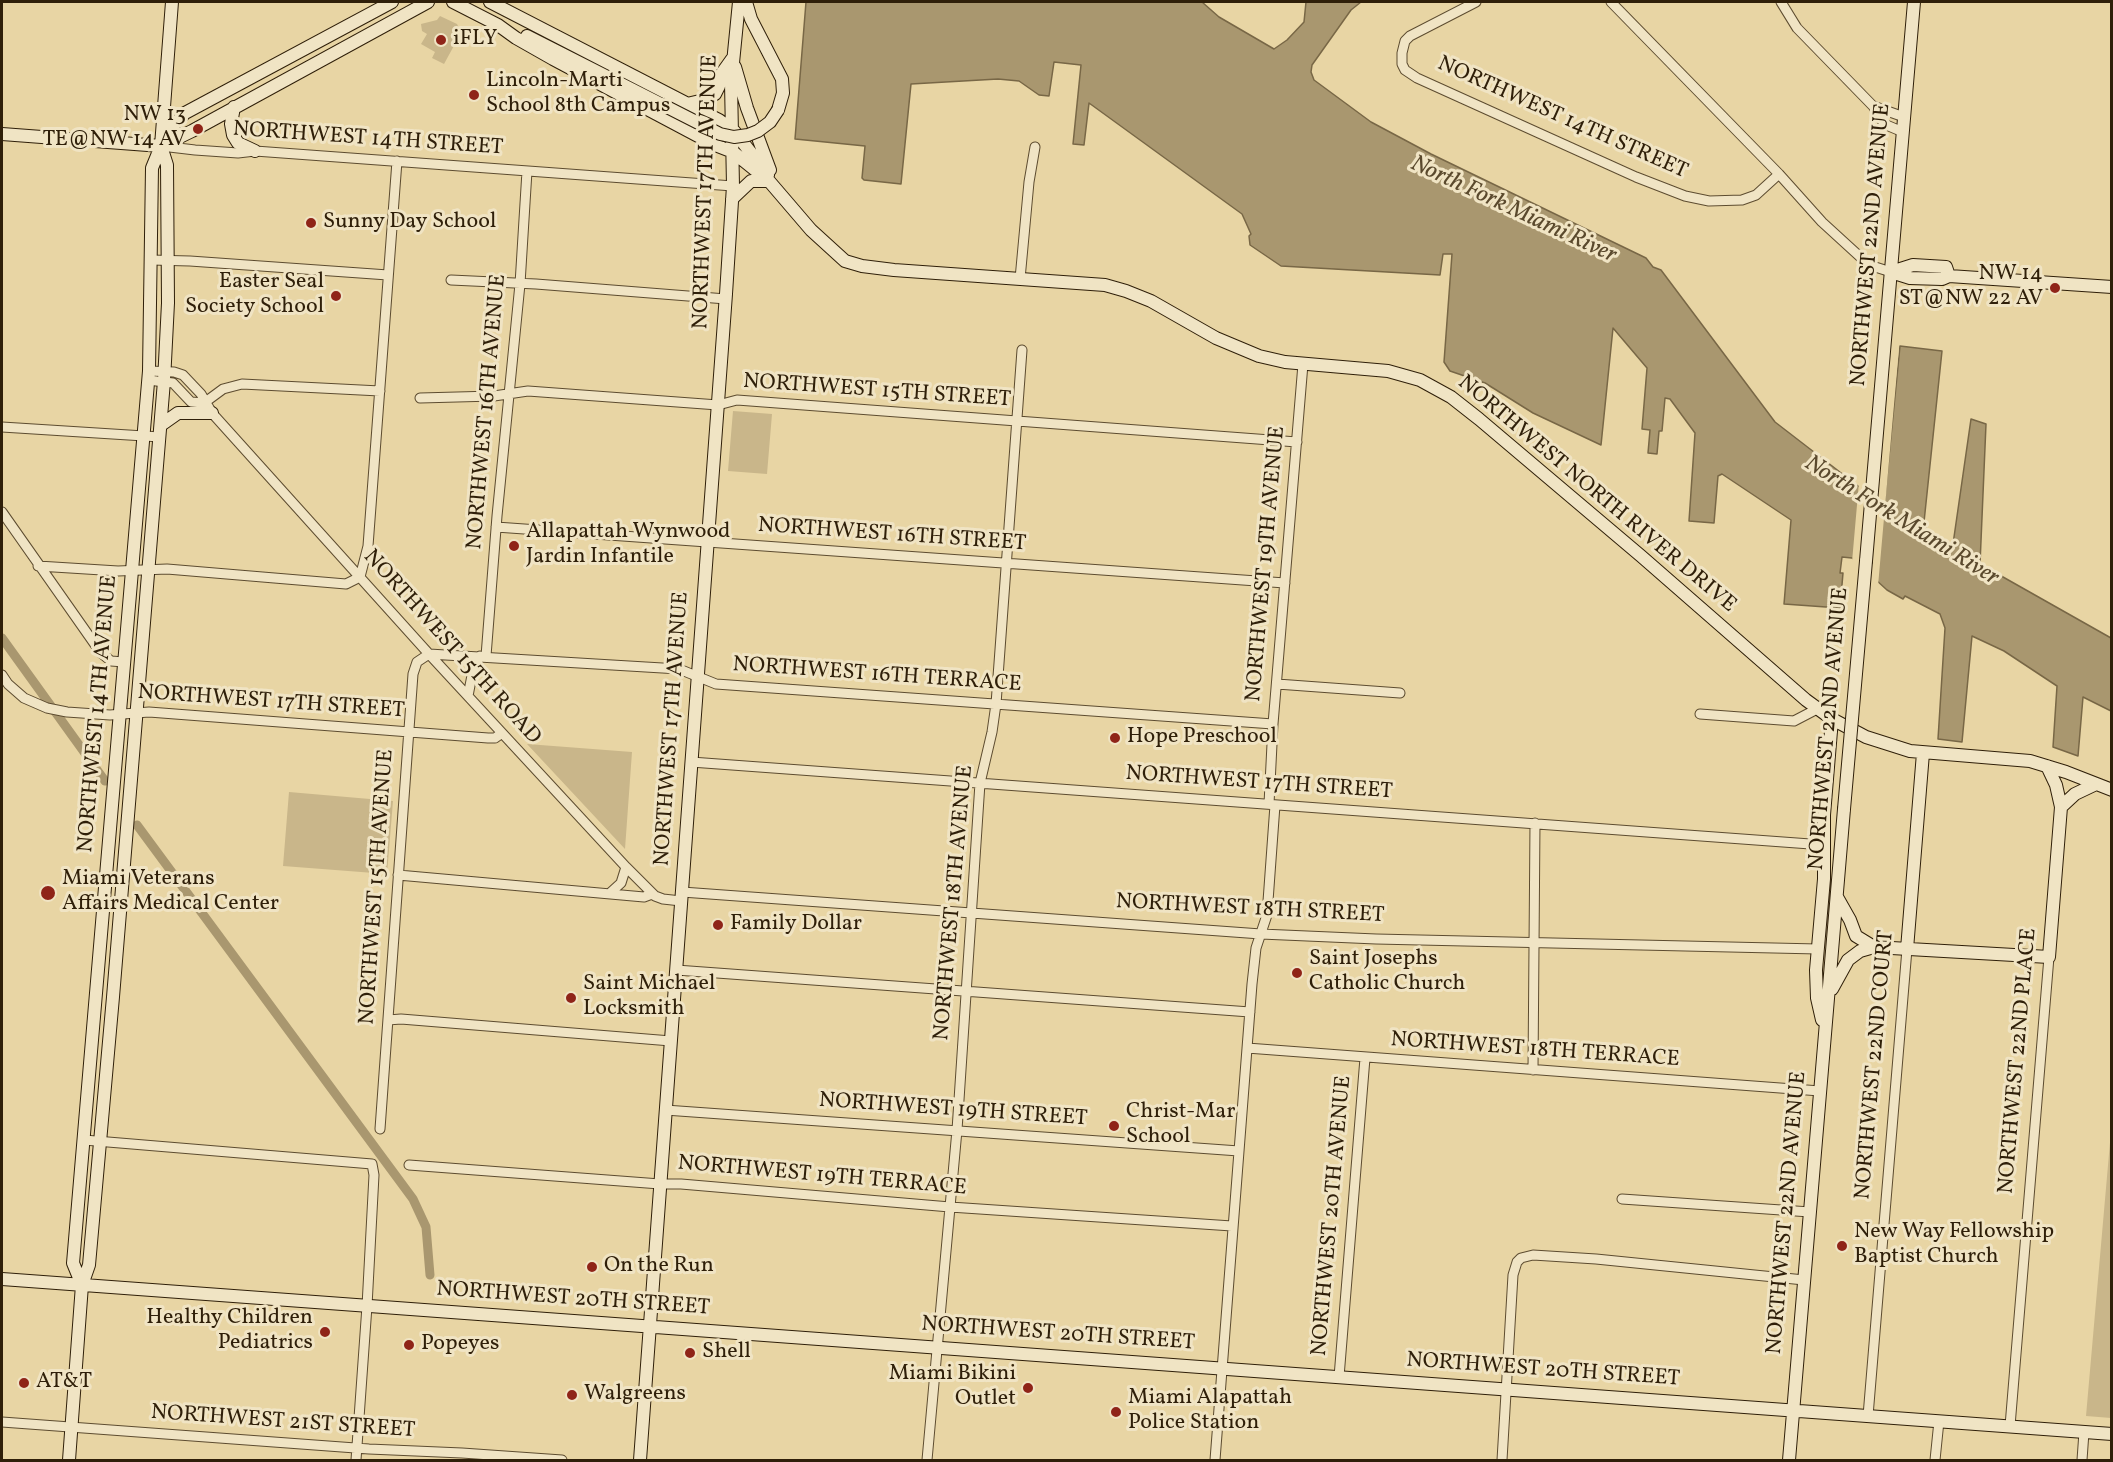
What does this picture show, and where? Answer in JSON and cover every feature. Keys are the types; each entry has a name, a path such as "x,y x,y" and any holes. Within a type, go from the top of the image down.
{"main road":[{"name":"NORTHWEST 14TH AVENUE","path":"82,1285 73,1263 149,375 152,168 161,146 172,2"},
{"path":"161,146 171,128 185,113 392,2"},
{"path":"161,146 428,2"},
{"name":"NORTHWEST NORTH RIVER DRIVE","path":"453,2 498,25 553,59 715,145 733,152 773,185"},
{"name":"NORTHWEST NORTH RIVER DRIVE","path":"490,2 732,128 757,158 773,185 811,230 845,261 862,266 894,270 1093,284 1126,291 1151,301 1237,348 1259,356 1304,364 1400,373 1425,382 1451,398 1587,510 1817,709 1832,719 1866,737 1894,747 1923,753 2019,760 2047,766 2112,790"},
{"name":"NORTHWEST 17TH AVENUE","path":"640,1461 726,299 733,186 733,58 739,2"},
{"path":"498,25 542,43 720,134 734,137 748,135 763,128 778,110 783,93 782,79 751,19 746,2"},
{"name":"NORTHWEST 22ND AVENUE","path":"1789,1461 1914,2"},
{"path":"687,104 704,100 715,94 722,73 733,58"},
{"path":"732,199 751,181 773,185 733,58"},
{"path":"234,107 231,123 233,135 238,142 255,152"},
{"name":"NORTHWEST 14TH STREET","path":"2,134 161,146"},
{"name":"NORTHWEST 14TH AVENUE","path":"69,1461 82,1285 88,1265 164,376 168,313 167,165 161,146"},
{"path":"1891,272 1913,265 1946,267 1949,276 2112,287"},
{"path":"160,431 178,413 208,408"},
{"path":"1825,1032 1817,998 1818,950 1832,719"},
{"name":"NORTHWEST 22ND COURT","path":"1907,949 1923,753"},
{"name":"NORTHWEST 22ND PLACE","path":"2047,766 2056,785 2061,807 2049,957"},
{"path":"2061,807 2075,794 2096,784"},
{"path":"1837,896 1856,936 1874,947"},
{"path":"1828,1001 1836,979 1848,960 1860,951 1874,947 2049,957"},
{"name":"NORTHWEST 20TH STREET","path":"2,1279 2112,1434"}],"street":[{"name":"NORTHWEST 14TH STREET","path":"1476,2 1410,36 1403,47 1402,58 1405,70 1417,78 1674,192 1709,201 1742,200 1756,195 1779,174"},
{"path":"1611,2 1779,174 1822,222 1869,265 1891,272"},
{"path":"1781,2 1797,28 1873,106 1884,124 1903,132"},
{"path":"1873,106 1904,117"},
{"name":"NORTHWEST 14TH STREET","path":"161,146 733,186"},
{"path":"1020,279 1029,182 1035,147"},
{"path":"38,566 132,571 167,569 346,584 360,577 368,546 397,161"},
{"name":"NORTHWEST 16TH AVENUE","path":"483,656 520,284 527,171"},
{"path":"151,260 388,275"},
{"path":"451,280 726,299"},
{"name":"NORTHWEST 18TH AVENUE","path":"927,1461 951,1207 980,783 996,704 1022,350"},
{"name":"NORTHWEST 19TH AVENUE","path":"1215,1461 1256,948 1267,915 1273,724 1304,364"},
{"path":"149,375 164,376"},
{"name":"NORTHWEST 15TH ROAD","path":"164,376 177,386 191,402 208,408 429,654 652,894"},
{"path":"208,408 223,389 242,384 380,391"},
{"name":"NORTHWEST 15TH STREET","path":"420,398 476,397 528,392 718,405 737,400 1297,442"},
{"path":"2,427 144,436 160,431"},
{"path":"2,512 38,566 106,658 111,661 124,662"},
{"name":"NORTHWEST 16TH STREET","path":"496,527 1285,583"},
{"name":"NORTHWEST 16TH TERRACE","path":"429,654 679,669 716,684 1273,724"},
{"name":"NORTHWEST 15TH AVENUE","path":"380,1129 413,674 417,662 429,654"},
{"path":"468,696 473,670 483,656"},
{"name":"NORTHWEST 17TH STREET","path":"2,675 15,691 38,705 57,711 120,714 149,712 495,738 502,733"},
{"path":"1276,684 1400,693"},
{"path":"1700,714 1794,721 1817,709"},
{"name":"NORTHWEST 17TH STREET","path":"691,762 1824,845"},
{"path":"1533,1070 1534,823"},
{"path":"610,893 621,883 626,867"},
{"path":"398,875 644,897 652,894 660,898 681,896"},
{"name":"NORTHWEST 18TH STREET","path":"681,896 1261,934 1818,950"},
{"name":"NORTHWEST 22ND COURT","path":"1868,1416 1907,949"},
{"name":"NORTHWEST 22ND PLACE","path":"2010,1426 2049,957"},
{"path":"676,970 1250,1012"},
{"path":"388,1020 397,1018 670,1041"},
{"name":"NORTHWEST 18TH TERRACE","path":"1247,1048 1820,1090"},
{"name":"NORTHWEST 20TH AVENUE","path":"1339,1377 1365,1058"},
{"name":"NORTHWEST 19TH STREET","path":"665,1110 1239,1151"},
{"path":"84,1140 372,1164 374,1175 367,1306 356,1461"},
{"name":"NORTHWEST 19TH TERRACE","path":"409,1165 951,1207 1232,1226"},
{"path":"1622,1198 1810,1212"},
{"path":"1502,1461 1513,1275 1517,1262 1526,1256 1596,1259 1804,1280"},
{"path":"1935,1461 1939,1421"},
{"name":"NORTHWEST 21ST STREET","path":"2,1422 561,1461"},
{"path":"2082,1461 2084,1432"}],"shaded area":[{"name":"iFLY","path":"440,16 457,24 460,30 458,42 444,64 432,58 435,52 421,44 427,34 422,31 421,24 437,20"},
{"path":"733,411 772,414 767,474 728,471"},
{"path":"527,744 632,752 625,849"},
{"path":"289,792 393,801 387,874 283,866"},
{"path":"2111,1131 2112,1418 2086,1416"}],"water":[{"name":"North Fork Miami River","path":"806,2 1202,2 1219,17 1274,49 1287,40 1304,22 1306,2 1361,2 1351,10 1312,65 1311,72 1314,80 1371,122 1431,154 1646,258 1653,267 1661,270 1775,422 1884,506 1900,346 1942,351 1924,522 1926,528 1929,533 1946,545 1953,544 1971,419 1986,424 1980,564 2111,638 2111,711 2083,697 2078,756 2053,747 2057,686 2004,651 1972,636 1962,742 1938,739 1945,628 1940,614 1905,596 1903,599 1887,590 1852,558 1842,557 1840,608 1784,604 1791,520 1722,474 1718,476 1714,523 1689,521 1695,433 1670,399 1665,398 1657,454 1648,453 1650,430 1642,429 1647,368 1613,328 1601,445 1533,413 1485,383 1450,371 1444,362 1452,254 1443,254 1440,275 1281,266 1250,245 1249,236 1251,234 1242,214 1089,103 1084,145 1073,144 1081,65 1054,62 1049,96 1039,95 1019,81 998,79 911,84 901,184 864,180 862,178 865,146 795,139"}],"pier":[{"path":"1897,348 1899,348 1878,586 1852,562 1859,482 1881,500"}],"waterway":[{"path":"2,638 105,781"},
{"path":"137,825 413,1199 426,1227 430,1275"}],"place":[{"name":"iFLY","path":"441,40"},
{"name":"Lincoln-Marti School 8th Campus","path":"474,95"},
{"name":"NW 13 TE@NW 14 AV","path":"198,129"},
{"name":"Sunny Day School","path":"311,223"},
{"name":"NW 14 ST@NW 22 AV","path":"2055,288"},
{"name":"Easter Seal Society School","path":"336,296"},
{"name":"Allapattah Wynwood Jardin Infantile","path":"514,546"},
{"name":"Hope Preschool","path":"1115,738"},
{"name":"Miami Veterans Affairs Medical Center","path":"48,893"},
{"name":"Family Dollar","path":"718,925"},
{"name":"Saint Josephs Catholic Church","path":"1297,973"},
{"name":"Saint Michael Locksmith","path":"571,998"},
{"name":"Christ-Mar School","path":"1114,1126"},
{"name":"New Way Fellowship Baptist Church","path":"1842,1246"},
{"name":"On the Run","path":"592,1267"},
{"name":"Healthy Children Pediatrics","path":"325,1332"},
{"name":"Popeyes","path":"409,1345"},
{"name":"Shell","path":"690,1353"},
{"name":"AT&T","path":"24,1383"},
{"name":"Miami Bikini Outlet","path":"1028,1388"},
{"name":"Walgreens","path":"572,1395"},
{"name":"Miami Alapattah Police Station","path":"1116,1412"}]}
